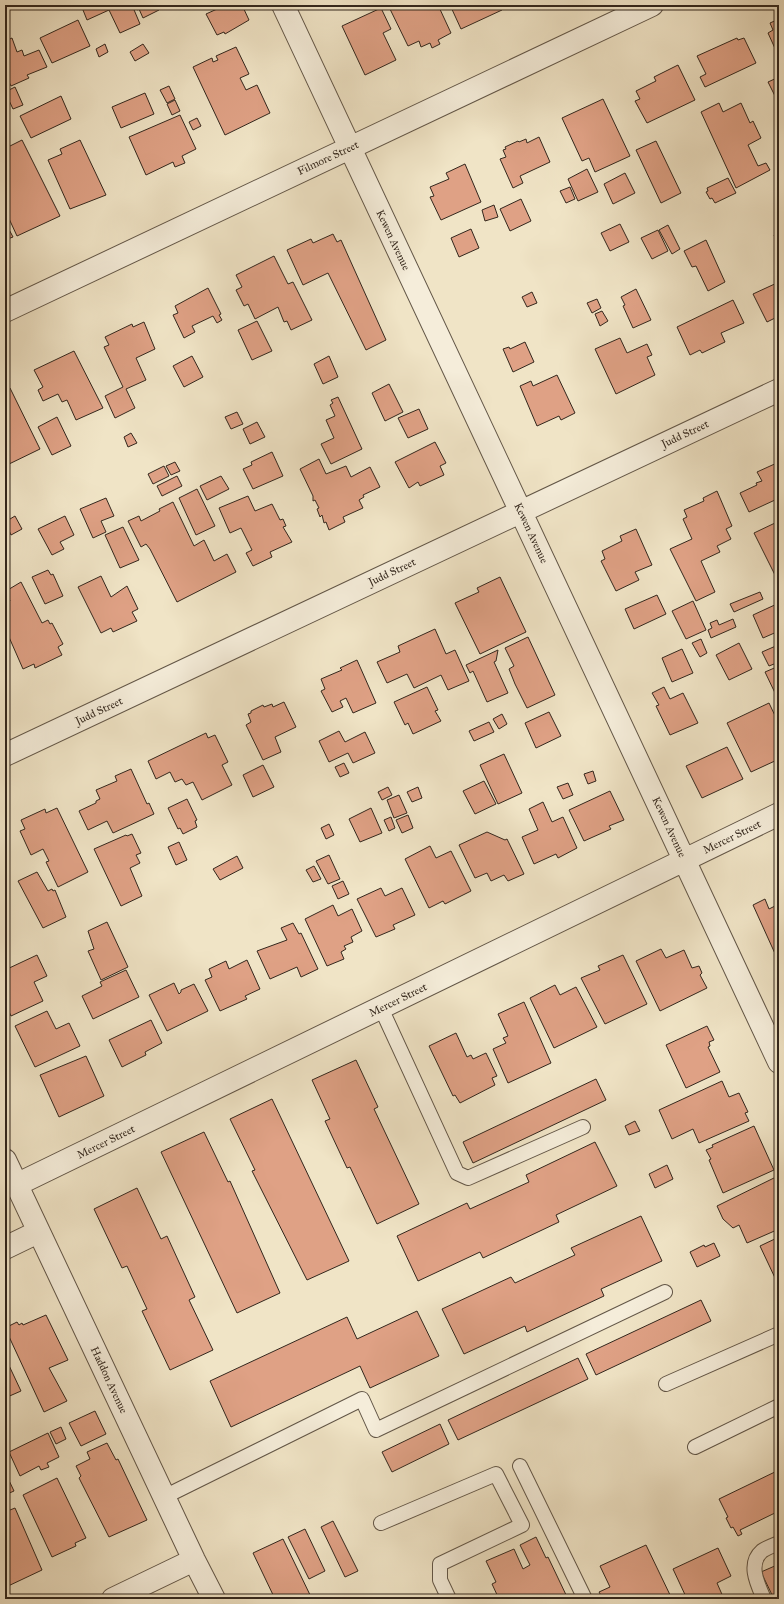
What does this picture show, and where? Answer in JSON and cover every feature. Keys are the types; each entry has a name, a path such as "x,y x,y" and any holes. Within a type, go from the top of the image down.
{"street":[{"name":"Kewen Avenue","path":"283,5 779,1062"},
{"name":"Filmore Street","path":"5,311 652,5"},
{"name":"Judd Street","path":"5,755 779,390"},
{"name":"Mercer Street","path":"16,1185 779,814"},
{"name":"Haddon Avenue","path":"5,1160 164,1497 214,1599"},
{"path":"5,1248 38,1232"},
{"path":"113,1599 194,1560"}],"lane":[{"path":"381,1008 457,1174 468,1178 583,1127"},
{"path":"164,1497 362,1399 376,1430 665,1292"},
{"path":"666,1384 779,1334"},
{"path":"696,1447 779,1406"},
{"path":"520,1466 585,1599"},
{"path":"381,1523 496,1474 522,1525 440,1564 440,1580 448,1599"},
{"path":"764,1599 754,1578 754,1564 761,1552 779,1543"}],"building":[{"path":"81,5 132,5 140,24 120,33 109,10 87,20"},
{"path":"135,5 156,5 159,10 143,18 139,9 137,10"},
{"path":"226,5 242,5 249,20 225,34 224,32 217,35 206,14"},
{"path":"391,5 438,5 451,33 438,40 440,44 432,48 430,43 421,47 419,41 408,46 389,7"},
{"path":"450,5 499,5 502,10 461,29"},
{"path":"381,8 391,29 383,33 396,60 365,75 342,26"},
{"path":"779,19 778,55 768,33 773,30 770,23"},
{"path":"78,20 90,46 52,63 40,38"},
{"path":"12,38 17,52 22,50 24,56 39,50 47,67 27,75 29,78 11,86 8,80 6,81 5,79 5,41"},
{"path":"737,38 738,40 744,38 756,63 705,87 700,77 706,74 697,56"},
{"path":"105,44 108,52 99,57 96,49"},
{"path":"143,44 149,53 135,61 130,52"},
{"path":"236,47 249,74 240,78 246,90 257,85 270,113 225,135 193,67 212,58 213,62 218,60 216,56"},
{"path":"678,65 695,100 647,123 635,101 640,99 636,91 656,81 654,77"},
{"path":"779,77 779,104 768,82"},
{"path":"169,86 175,99 167,103 160,90"},
{"path":"15,87 23,105 13,109 5,92"},
{"path":"145,93 154,114 121,128 112,107"},
{"path":"61,96 71,119 31,138 20,116"},
{"path":"603,99 630,156 595,172 589,158 582,161 562,118"},
{"path":"175,100 180,111 172,115 167,104"},
{"path":"719,103 723,112 741,103 750,123 753,121 761,138 748,145 758,166 766,163 770,170 736,188 701,112"},
{"path":"180,115 196,149 182,156 185,163 175,167 173,162 146,175 129,137"},
{"path":"197,118 201,126 193,130 189,122"},
{"path":"539,137 550,162 520,176 523,183 513,188 500,159 506,157 503,150 506,149 505,147 518,141 519,142 526,139 527,143"},
{"path":"22,140 60,216 17,236 5,210 5,146 6,148"},
{"path":"80,140 106,195 70,209 48,160 62,154 60,149"},
{"path":"656,141 681,193 661,203 636,150"},
{"path":"465,164 481,202 441,220 430,197 434,196 430,187 449,179 446,173"},
{"path":"587,169 598,192 578,201 568,179"},
{"path":"625,173 635,193 613,204 604,184"},
{"path":"728,178 736,193 715,203 712,198 710,199 706,192 708,191 707,188"},
{"path":"570,187 575,199 566,203 560,191"},
{"path":"521,199 531,221 510,231 500,209"},
{"path":"494,205 498,217 485,221 482,210"},
{"path":"5,222 13,237 5,240"},
{"path":"620,224 629,242 610,251 601,233"},
{"path":"668,225 680,249 672,254 659,230"},
{"path":"471,229 479,248 459,257 451,238"},
{"path":"658,230 668,251 652,259 641,238"},
{"path":"779,232 779,246 774,235"},
{"path":"333,234 337,242 341,240 386,340 366,350 328,273 303,285 287,250 311,239 313,243"},
{"path":"706,240 725,282 708,291 696,266 692,267 684,251"},
{"path":"274,256 288,284 293,282 312,320 291,330 287,321 284,322 278,307 255,319 248,304 244,306 236,290 242,287 236,275"},
{"path":"779,282 779,316 767,322 753,294"},
{"path":"208,288 221,314 219,315 222,320 217,323 213,316 192,326 195,332 184,338 173,315 178,313 175,306"},
{"path":"636,289 651,320 633,328 623,306 625,305 621,297"},
{"path":"532,292 537,303 527,307 522,297"},
{"path":"597,299 601,308 592,313 587,303"},
{"path":"733,300 744,323 721,333 725,342 702,353 700,350 690,355 677,327"},
{"path":"602,311 608,321 600,326 595,314"},
{"path":"257,321 272,351 252,360 238,330"},
{"path":"144,322 155,349 136,358 146,380 126,389 135,408 115,418 105,396 123,387 104,347 109,345 105,337 132,324 133,327"},
{"path":"620,338 627,353 647,344 652,355 647,357 655,375 616,394 595,349"},
{"path":"525,342 534,362 513,372 503,349 509,347 510,349"},
{"path":"74,351 103,408 76,420 67,400 62,402 58,394 43,401 38,390 43,387 34,370"},
{"path":"192,356 203,377 184,387 173,366"},
{"path":"329,356 338,377 323,384 314,364"},
{"path":"557,375 575,413 561,420 559,416 537,426 520,386 531,381 533,386"},
{"path":"389,384 403,412 385,421 372,393"},
{"path":"10,388 40,449 7,465 5,460 5,390"},
{"path":"338,397 362,449 331,464 321,444 334,438 326,420 335,416 330,405 333,403 331,400"},
{"path":"419,409 428,429 408,438 398,418"},
{"path":"237,412 243,424 231,429 225,417"},
{"path":"57,417 71,446 52,455 38,427"},
{"path":"257,422 265,437 250,444 243,429"},
{"path":"131,433 137,443 128,447 124,437"},
{"path":"435,442 446,463 440,466 444,475 420,486 418,482 409,488 395,462"},
{"path":"272,452 283,476 253,489 243,469 252,465 251,462"},
{"path":"319,459 326,474 346,466 351,477 370,467 380,487 363,495 364,497 359,500 363,508 343,517 345,522 329,530 326,522 324,523 322,515 320,517 317,509 319,508 315,500 313,501 313,496 300,469"},
{"path":"175,462 180,471 171,475 166,466"},
{"path":"779,462 779,508 775,500 749,512 740,493 762,481 757,472"},
{"path":"164,466 169,476 153,484 148,474"},
{"path":"177,476 182,486 162,496 157,486"},
{"path":"221,476 229,489 207,500 200,486"},
{"path":"197,489 215,526 196,535 179,498"},
{"path":"717,491 732,526 726,529 731,539 717,546 720,552 701,561 715,592 696,601 670,549 692,539 683,519 687,517 684,510 704,501 703,498"},
{"path":"248,496 255,511 272,504 280,520 283,519 286,526 283,527 292,542 270,552 272,557 253,566 246,553 252,550 241,528 230,533 219,508"},
{"path":"106,498 114,516 101,521 106,532 93,538 80,509"},
{"path":"173,502 194,546 204,540 214,561 227,554 236,572 177,602 150,549 146,544 141,547 128,521 139,516 141,521"},
{"path":"15,516 22,529 11,535 5,522"},
{"path":"65,516 74,535 60,542 64,549 52,555 38,529"},
{"path":"775,523 779,531 779,583 754,533"},
{"path":"123,527 139,560 120,568 105,535"},
{"path":"636,529 652,565 635,572 639,580 616,591 601,561 605,559 602,551 622,541 620,536"},
{"path":"48,570 51,575 53,574 63,596 45,604 32,577"},
{"path":"101,576 111,597 127,586 138,609 132,612 137,621 113,632 111,628 101,633 78,587"},
{"path":"500,577 526,632 480,654 455,603 479,592 477,588"},
{"path":"21,582 42,623 48,620 50,624 52,623 63,644 58,647 62,655 35,668 34,664 23,669 5,628 5,603 10,601 6,591"},
{"path":"760,592 763,599 734,612 730,604"},
{"path":"657,595 666,614 634,629 625,609"},
{"path":"693,601 706,630 686,639 672,611"},
{"path":"779,603 779,631 763,638 753,615"},
{"path":"733,619 736,627 711,638 708,630 712,628 710,623 717,620 719,625"},
{"path":"435,629 446,654 455,650 469,681 448,690 441,675 414,688 407,674 387,683 377,662 400,652 398,646"},
{"path":"528,637 555,695 527,708 509,669 514,666 505,648"},
{"path":"701,639 707,653 700,657 692,643"},
{"path":"739,643 752,669 729,680 716,655"},
{"path":"778,645 779,662 769,666 762,652"},
{"path":"682,649 693,673 672,682 662,658"},
{"path":"498,650 496,661 494,662 508,693 487,702 473,671 470,673 466,665"},
{"path":"357,660 376,703 353,713 346,698 340,701 343,707 332,712 321,691 325,689 321,679 342,670 340,668"},
{"path":"779,666 779,694 776,695 765,672"},
{"path":"427,687 438,710 435,711 441,721 413,734 408,723 405,725 394,702"},
{"path":"664,687 670,699 683,693 698,723 670,735 656,706 659,705 652,693"},
{"path":"284,702 296,727 275,737 281,752 263,760 246,725 251,722 248,714 263,705 264,707 272,704 273,707"},
{"path":"769,703 779,724 779,755 775,757 777,760 751,772 727,723"},
{"path":"549,712 561,736 536,748 525,723"},
{"path":"502,714 507,724 499,729 493,719"},
{"path":"489,722 494,732 474,741 469,731"},
{"path":"339,731 345,742 365,732 375,753 353,763 348,753 329,762 319,741"},
{"path":"206,733 208,738 215,735 228,762 222,765 232,785 202,800 193,782 186,785 182,779 175,782 170,772 156,779 148,761"},
{"path":"727,747 743,779 702,798 686,766"},
{"path":"504,754 522,793 498,804 480,765"},
{"path":"344,763 349,773 340,777 335,767"},
{"path":"263,765 274,787 253,797 243,775"},
{"path":"131,769 147,804 149,803 154,814 113,833 107,821 88,830 79,811 96,803 96,801 100,799 96,790 117,781 115,776"},
{"path":"593,771 596,781 588,784 584,774"},
{"path":"484,781 496,804 475,814 463,791"},
{"path":"568,783 573,795 563,799 557,787"},
{"path":"388,787 392,795 382,800 378,792"},
{"path":"418,787 422,798 412,802 407,792"},
{"path":"610,791 624,820 609,826 611,829 584,841 569,810"},
{"path":"399,795 407,813 394,818 387,800"},
{"path":"187,799 197,820 195,821 197,827 183,834 180,828 178,829 168,808"},
{"path":"543,802 552,822 563,817 577,848 558,858 556,854 534,864 522,837 538,830 529,809"},
{"path":"57,808 88,872 58,887 46,862 49,861 43,849 31,855 20,831 25,829 21,820 45,809 46,813"},
{"path":"371,808 382,833 360,842 349,819"},
{"path":"408,815 413,828 402,833 396,820"},
{"path":"391,817 395,828 389,831 384,820"},
{"path":"329,824 334,835 326,839 321,828"},
{"path":"487,832 505,840 507,839 524,874 508,881 504,875 491,881 487,873 475,878 459,845"},
{"path":"132,834 141,853 136,855 140,863 130,868 142,896 121,906 94,849 126,835"},
{"path":"179,842 187,860 176,865 168,847"},
{"path":"430,846 436,858 451,851 471,891 445,904 443,901 429,908 405,859"},
{"path":"329,855 340,879 328,884 316,861"},
{"path":"237,856 243,868 220,880 213,869"},
{"path":"314,866 321,879 313,882 306,870"},
{"path":"37,872 48,891 52,889 53,891 55,890 66,917 43,928 18,881"},
{"path":"343,881 349,894 338,899 332,886"},
{"path":"381,888 385,896 402,888 415,915 393,925 395,929 376,937 357,899"},
{"path":"765,899 769,909 779,904 779,957 777,958 753,905"},
{"path":"333,905 338,916 352,909 362,931 351,937 353,942 344,946 346,949 341,952 344,959 327,966 305,919"},
{"path":"107,922 128,967 101,980 88,951 94,949 88,931"},
{"path":"293,923 299,934 301,933 318,969 301,977 297,967 270,979 257,951 287,940 281,928"},
{"path":"661,949 666,958 684,950 692,968 699,966 702,973 700,975 707,988 660,1011 636,961"},
{"path":"37,955 47,976 34,982 43,1001 11,1016 5,1003 5,970"},
{"path":"623,955 647,1004 605,1024 581,978 600,970 598,966"},
{"path":"247,960 260,989 245,996 247,999 220,1011 205,980 212,977 209,969 226,961 229,969"},
{"path":"126,970 139,997 93,1019 82,996 102,986 100,982"},
{"path":"174,983 179,994 181,990 194,984 208,1011 167,1031 149,995"},
{"path":"555,985 560,995 576,987 597,1027 554,1048 530,998"},
{"path":"524,1002 551,1063 508,1083 493,1049 506,1043 503,1038 508,1036 498,1014"},
{"path":"47,1011 56,1029 69,1023 80,1046 35,1067 15,1026"},
{"path":"151,1020 162,1043 145,1052 146,1055 122,1067 109,1040"},
{"path":"707,1026 714,1040 709,1042 710,1046 708,1047 720,1072 686,1088 666,1045"},
{"path":"456,1033 467,1057 471,1055 473,1059 486,1053 497,1076 492,1078 495,1085 460,1103 455,1095 453,1096 429,1046"},
{"path":"86,1056 104,1096 59,1117 40,1075"},
{"path":"356,1060 378,1107 374,1109 419,1204 377,1224 350,1167 347,1168 325,1121 330,1119 312,1080"},
{"path":"596,1079 606,1100 473,1163 463,1142"},
{"path":"722,1081 729,1097 739,1093 748,1112 745,1113 749,1121 699,1143 693,1129 672,1139 659,1110"},
{"path":"272,1099 349,1261 307,1280 252,1171 255,1170 230,1119"},
{"path":"635,1121 640,1131 629,1135 625,1126"},
{"path":"754,1126 774,1170 723,1193 709,1160 711,1159 706,1150 713,1147 712,1145"},
{"path":"204,1132 228,1182 230,1181 280,1293 237,1313 161,1152"},
{"path":"595,1142 617,1186 556,1215 559,1222 483,1258 480,1252 418,1281 397,1236 467,1203 470,1209 529,1182 526,1175"},
{"path":"667,1165 673,1179 655,1188 649,1174"},
{"path":"778,1176 779,1229 747,1243 739,1225 733,1228 723,1219 717,1206"},
{"path":"137,1188 161,1239 167,1236 195,1297 189,1300 213,1350 170,1370 142,1311 147,1309 127,1266 122,1268 94,1209"},
{"path":"641,1216 662,1261 601,1289 604,1296 527,1332 525,1326 464,1354 442,1309 511,1277 515,1283 575,1255 571,1248"},
{"path":"779,1237 779,1280 778,1278 776,1280 760,1246"},
{"path":"714,1243 720,1256 697,1267 690,1252 704,1245 705,1247"},
{"path":"701,1300 711,1321 596,1375 586,1354"},
{"path":"417,1311 439,1356 370,1388 360,1366 231,1427 210,1381 347,1317 357,1339"},
{"path":"46,1315 68,1360 49,1368 67,1401 44,1412 5,1328 17,1322 19,1325 22,1323 23,1325"},
{"path":"5,1357 21,1391 5,1398"},
{"path":"578,1358 588,1379 458,1440 448,1420"},
{"path":"95,1411 106,1434 81,1446 69,1423"},
{"path":"440,1424 449,1444 392,1472 382,1452"},
{"path":"61,1427 66,1439 56,1444 50,1432"},
{"path":"48,1433 59,1457 47,1463 49,1467 41,1470 39,1466 20,1476 9,1452"},
{"path":"107,1443 116,1460 118,1459 147,1520 109,1537 79,1478 81,1476 76,1466 90,1459 87,1452"},
{"path":"779,1470 779,1511 740,1530 742,1534 738,1536 733,1527 731,1528 726,1518 728,1517 719,1499"},
{"path":"5,1472 14,1491 5,1495"},
{"path":"57,1478 86,1538 75,1543 76,1546 52,1557 23,1495"},
{"path":"15,1508 42,1570 6,1587 5,1512"},
{"path":"333,1521 358,1571 345,1577 321,1527"},
{"path":"305,1529 325,1571 309,1579 288,1537"},
{"path":"536,1537 546,1558 548,1557 568,1599 499,1599 492,1584 496,1582 486,1561 514,1549 523,1569 530,1565 520,1545"},
{"path":"283,1539 312,1599 275,1599 253,1553"},
{"path":"646,1545 672,1599 603,1599 599,1592 610,1587 600,1566"},
{"path":"718,1548 731,1576 717,1583 724,1599 687,1599 673,1569"},
{"path":"777,1565 779,1569 779,1599 774,1599 761,1572"}]}
